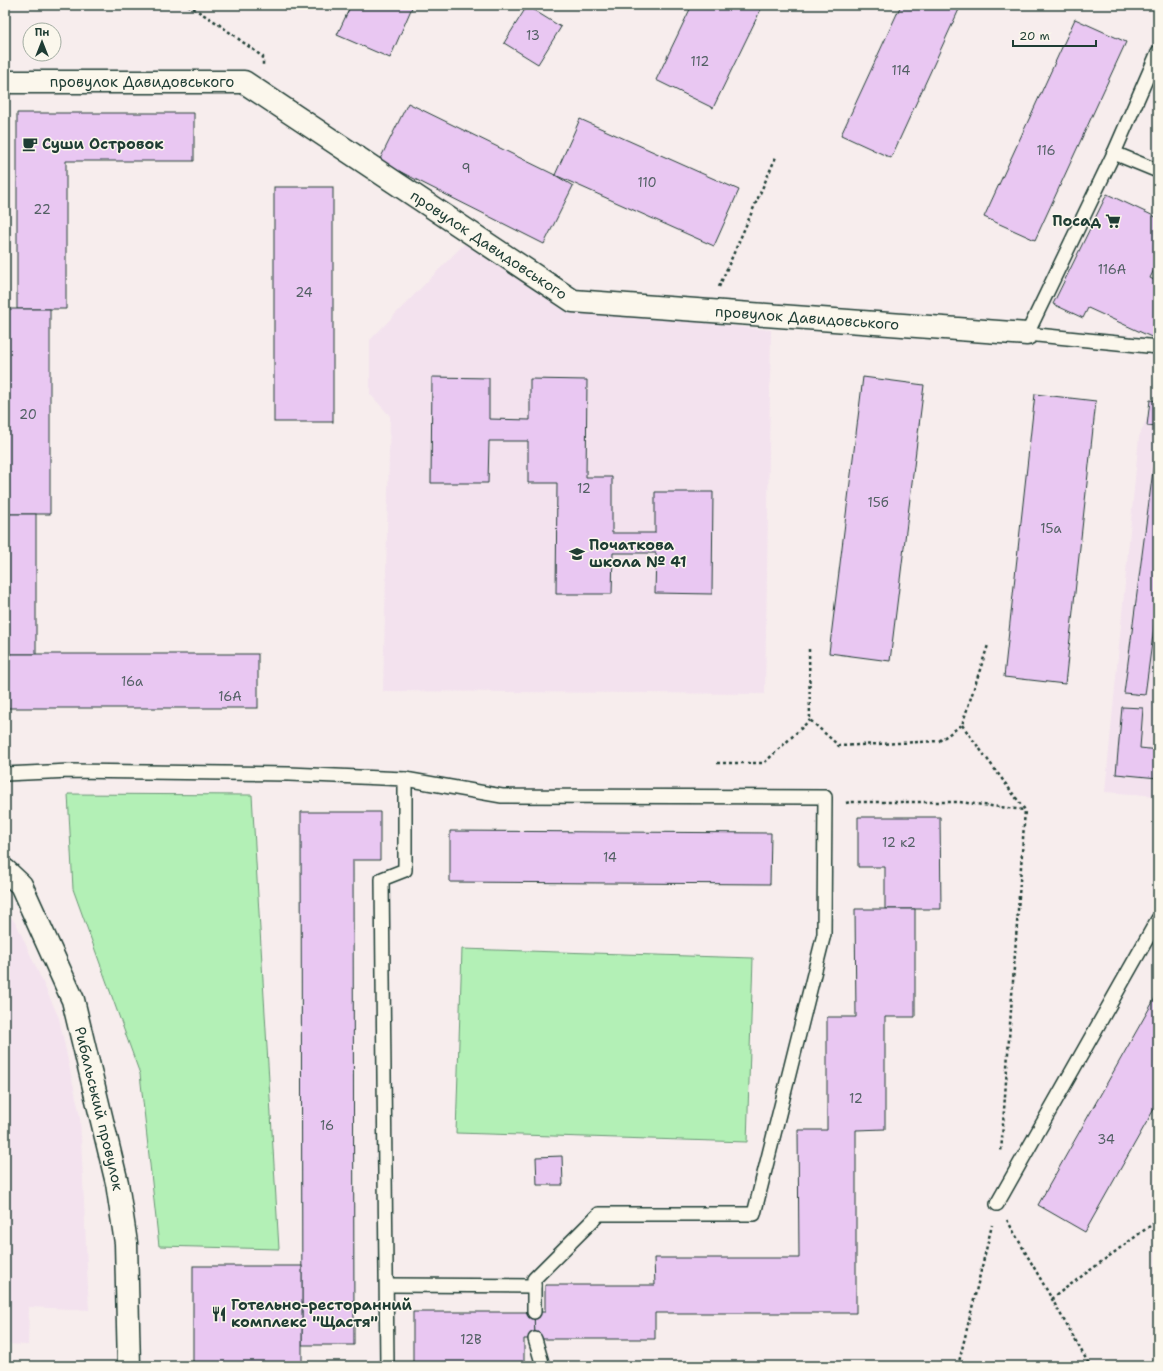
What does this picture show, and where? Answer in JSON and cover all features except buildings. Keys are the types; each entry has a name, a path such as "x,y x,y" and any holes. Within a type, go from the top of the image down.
{"street":[{"name":"провулок Давидовського","path":"5,82 244,82 572,301 1027,334"},
{"name":"Рибальський провулок","path":"5,870 21,885 73,1000 117,1183 125,1235 129,1366"}],"lane":[{"path":"1158,52 1114,152 1027,334 1158,347"},
{"path":"1114,152 1158,171"},
{"path":"5,774 70,771 234,773 405,779 502,796 825,797 824,934 754,1214 599,1214 534,1279 534,1312"},
{"path":"388,1366 382,879 405,870 405,779"},
{"path":"997,1204 1158,919"},
{"path":"387,1285 534,1286"},
{"path":"535,1338 542,1366"}],"path":[{"path":"188,5 217,23 263,57 265,97"},
{"path":"708,312 776,157"},
{"path":"809,649 810,720 839,746 939,741 962,725 988,646"},
{"path":"717,763 764,763 810,720"},
{"path":"962,725 1025,810 1000,1156"},
{"path":"825,812 850,802 959,802 1025,810"},
{"path":"997,1204 1090,1366"},
{"path":"958,1366 997,1204"},
{"path":"1051,1299 1158,1220"}],"shaded area":[{"name":"Початкова школа № 41","path":"467,241 567,311 631,315 771,330 765,694 383,691 390,416 370,394 370,340"},
{"path":"1158,390 1158,796 1105,792 1139,437"},
{"path":"5,910 17,925 59,1018 80,1116 89,1310 29,1307 28,1345 5,1344"}],"green space":[{"path":"68,794 252,795 279,1249 159,1246 140,1074 73,889"},
{"path":"462,949 753,958 747,1142 456,1133"}],"place":[{"name":"Суши Островок","path":"30,144"},
{"name":"Посад","path":"1113,221"},
{"name":"Початкова школа № 41","path":"577,554"},
{"name":"Готельно-ресторанний комплекс \"Щастя\"","path":"219,1314"}]}
